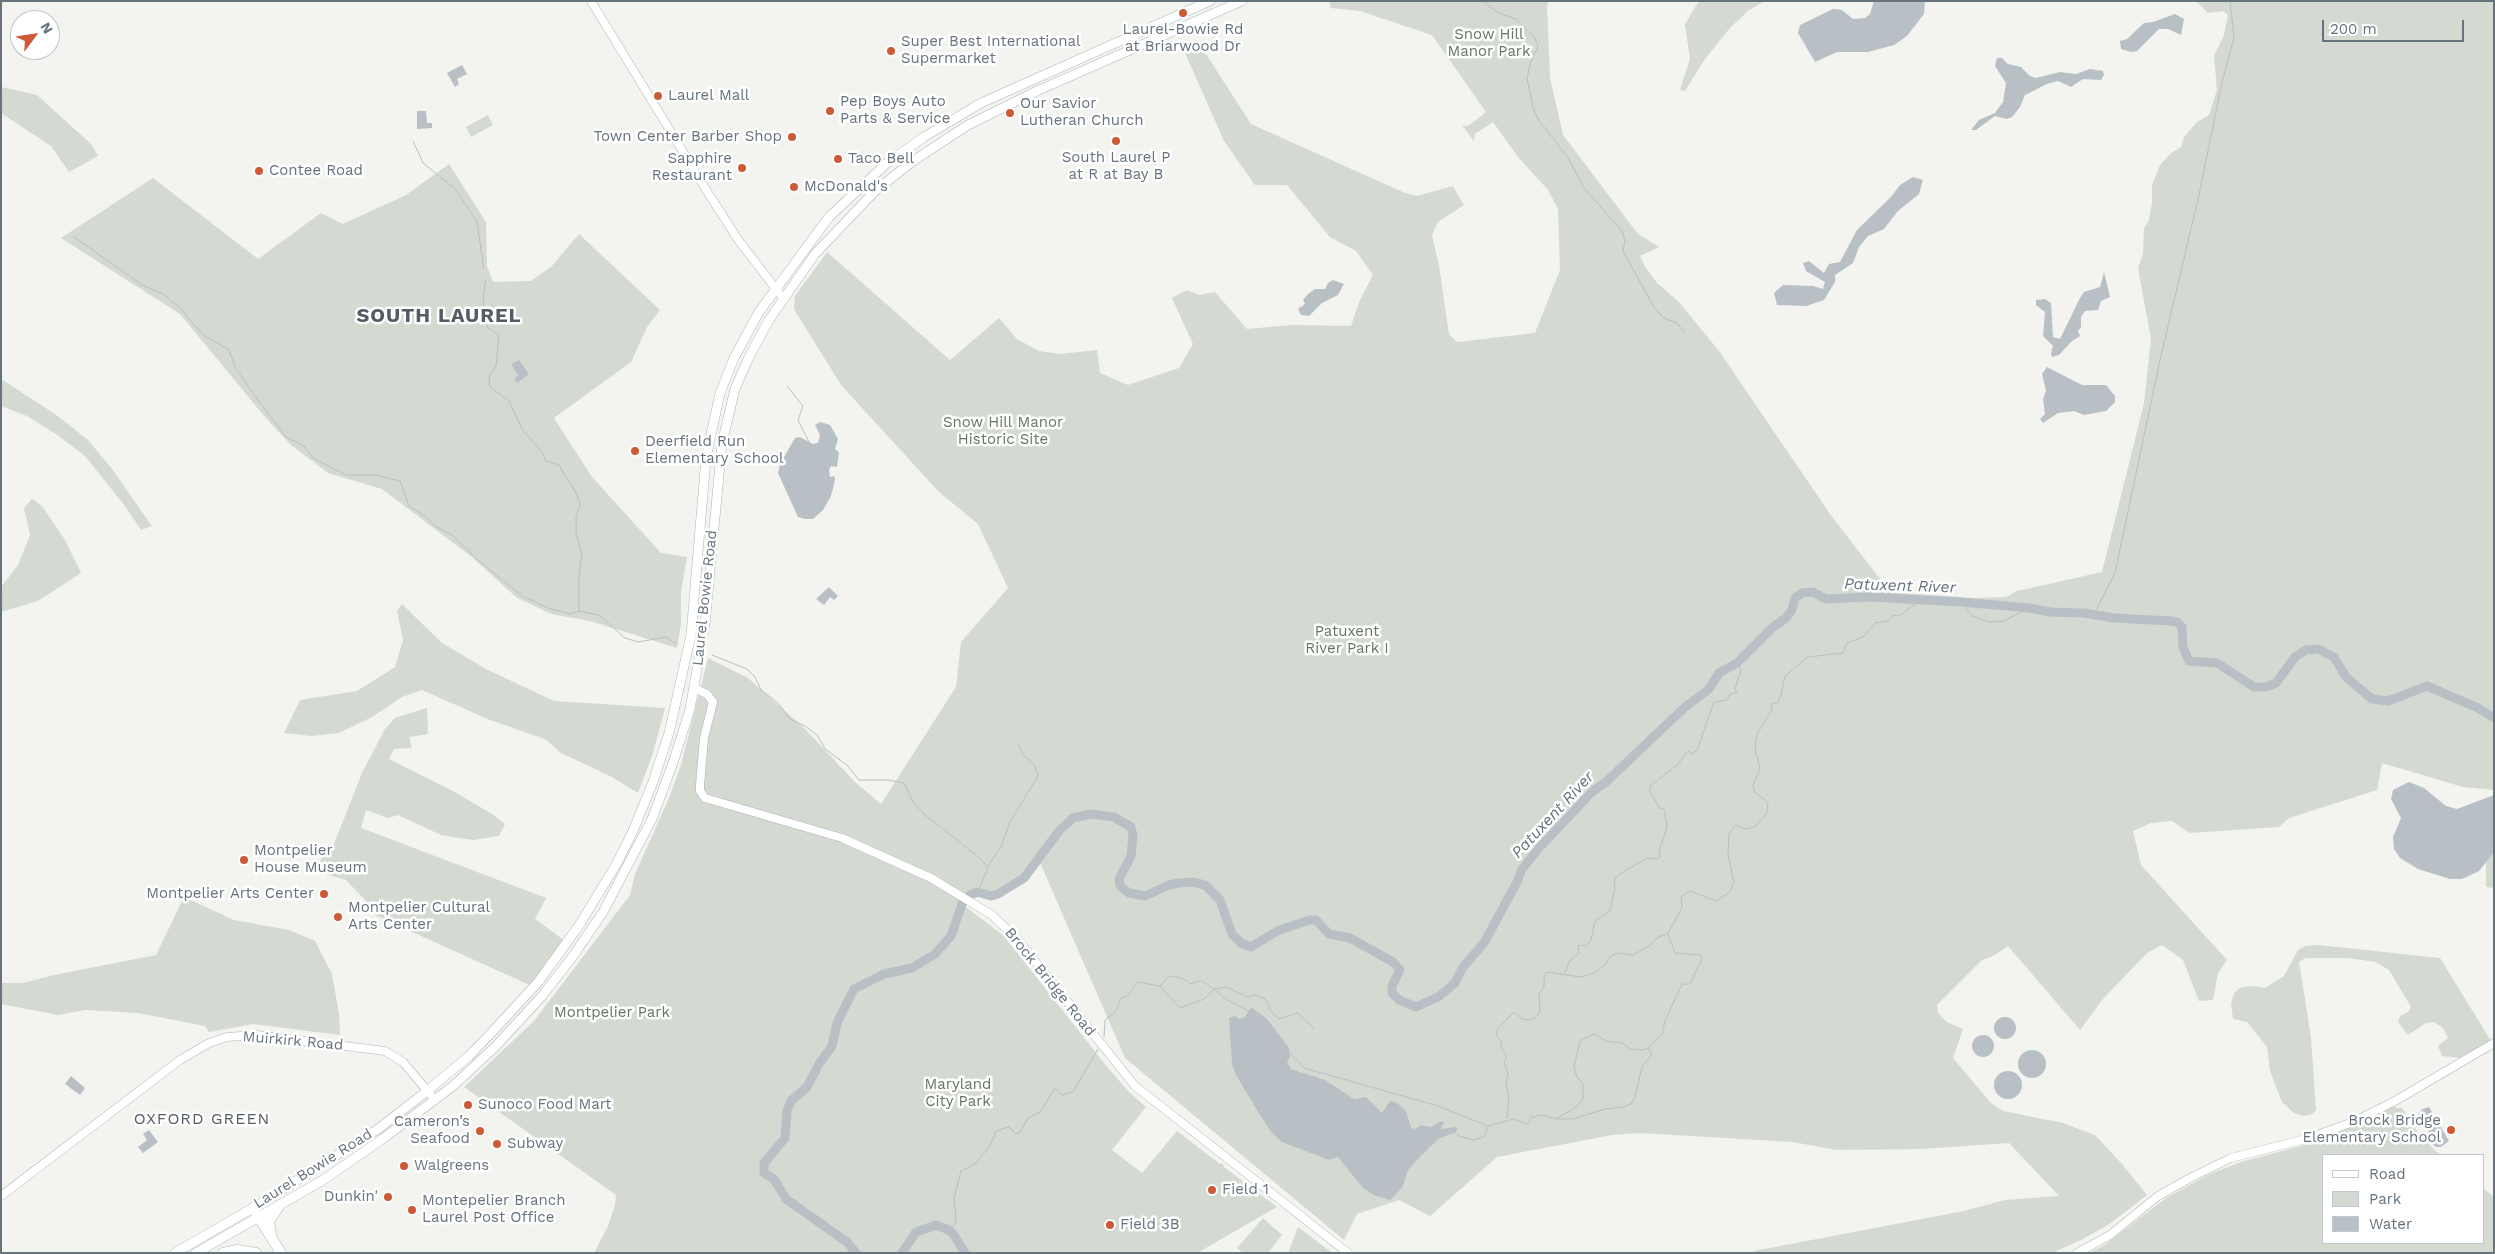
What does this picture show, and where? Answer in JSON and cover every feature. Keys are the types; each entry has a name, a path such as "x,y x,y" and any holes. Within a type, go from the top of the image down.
{"highway":[{"path":"279,1250 268,1224 280,1205"},
{"path":"256,1212 279,1250"},
{"path":"223,1253 237,1250 256,1253"}],"main road":[{"name":"Laurel Bowie Road","path":"196,1253 378,1129 469,1056 539,981 580,924 625,847 659,766 681,685 692,624 706,458 720,393 740,345 776,287 829,217 887,163 924,137 989,100 1210,1"},
{"name":"Laurel Bowie Road","path":"175,1253 256,1212 280,1205 323,1180 435,1100 489,1052 528,1012 563,970 603,912 635,854 658,805 685,728 694,688 707,608 722,443 735,389 756,344 783,298 816,254 863,202 934,146 968,125 1010,103 1242,1"},
{"path":"698,546 707,538 710,507 716,500"}],"street":[{"path":"591,1 739,241 783,298"},
{"name":"Brock Bridge Road","path":"694,688 707,694 713,702 704,738 700,785 701,795 717,803 842,838 931,878 999,921 1018,940 1135,1086 1348,1253"},
{"name":"Muirkirk Road","path":"1,1196 180,1060 209,1043 227,1037 256,1035 385,1050 403,1062 435,1100"},
{"path":"2077,1253 2105,1238 2158,1196 2192,1176 2231,1158 2306,1139 2353,1122 2393,1102 2494,1043"}],"green space":[{"path":"1329,1 1549,1 1547,7 1550,78 1563,135 1638,234 1659,247 1640,256 1646,268 1657,283 1678,301 1719,351 1830,514 1890,592 1973,598 2006,597 2017,591 2102,572 2144,403 2151,339 2138,268 2143,254 2144,228 2149,220 2152,203 2152,185 2160,165 2170,154 2181,147 2184,137 2197,122 2209,115 2217,90 2214,56 2224,35 2228,16 2224,11 2208,13 2196,1 2494,1 2494,790 2463,787 2382,763 2377,790 2289,818 2279,827 2190,833 2172,821 2151,823 2133,831 2141,865 2227,960 2218,973 2213,1000 2199,1001 2183,960 2162,945 2147,953 2103,999 2080,1030 2008,946 1993,956 1982,960 1937,1005 1938,1013 1947,1022 1963,1029 1953,1058 1991,1103 2003,1111 2063,1123 2095,1135 2147,1195 2111,1223 2081,1240 2052,1253 1755,1253 1754,1251 1964,1211 2005,1200 2059,1196 2009,1143 1921,1149 1836,1150 1793,1142 1639,1133 1612,1135 1497,1157 1430,1216 1399,1200 1357,1214 1344,1240 1125,1058 1038,858 1024,878 1008,890 991,896 973,893 962,904 1004,936 1104,1063 1128,1091 1146,1107 1112,1150 1142,1173 1177,1131 1220,1164 1222,1163 1224,1167 1277,1207 1197,1253 594,1253 608,1226 615,1205 616,1195 464,1087 534,1021 630,895 635,874 669,798 681,765 708,658 748,678 804,728 855,782 881,804 956,687 961,642 1008,588 978,524 939,492 841,385 794,309 795,296 827,252 950,360 999,318 1017,339 1039,351 1060,354 1097,350 1100,373 1128,385 1179,368 1193,344 1172,298 1187,290 1199,295 1215,292 1247,329 1292,325 1351,326 1359,302 1373,275 1356,251 1330,237 1287,185 1255,185 1224,141 1182,46 1197,40 1251,124 1405,193 1417,196 1453,186 1464,205 1438,222 1432,235 1439,266 1449,334 1457,342 1535,333 1560,270 1558,209 1548,190 1518,157 1493,122 1475,134 1474,141 1462,125 1468,126 1486,112 1432,35 1360,11 1331,8"},
{"path":"1699,1 1765,1 1749,10 1729,29 1705,59 1685,91 1680,90 1690,59 1685,24"},
{"path":"1,87 37,95 91,144 98,156 69,172 51,146 1,113"},
{"path":"488,115 493,125 471,137 466,127"},
{"path":"449,164 486,222 487,266 493,282 531,281 551,267 579,234 660,310 647,327 631,362 554,418 592,477 661,553 687,557 681,592 681,624 677,648 590,621 551,614 516,597 472,557 382,489 328,473 291,445 265,417 180,314 61,238 153,178 258,259 321,213 343,224 406,195"},
{"path":"1,379 55,414 88,440 112,469 152,526 141,530 125,506 85,456 56,434 27,416 1,406"},
{"path":"32,499 42,506 65,540 81,573 38,601 1,612 1,587 18,565 30,535 24,508"},
{"path":"402,604 442,643 486,669 554,701 665,708 653,753 638,793 612,777 561,753 545,739 490,720 422,690 402,697 372,717 339,733 311,736 284,733 300,700 357,691 395,667 403,640 397,611"},
{"path":"427,708 428,734 409,737 412,748 394,749 389,759 453,791 492,814 505,824 499,836 473,840 441,835 398,815 388,818 366,810 361,828 546,898 535,919 568,943 534,987 366,911 365,900 346,880 315,871 325,851 332,849 362,773 385,729 395,718"},
{"path":"2494,852 2494,888 2486,887 2486,861"},
{"path":"184,897 234,920 289,930 315,941 332,974 339,1014 340,1035 253,1024 209,1032 205,1026 138,1013 85,1010 58,1015 1,1004 1,983 23,983 156,955"},
{"path":"2318,945 2440,958 2491,1041 2460,1058 2442,1056 2438,1046 2448,1038 2443,1028 2434,1022 2426,1023 2408,1035 2398,1022 2400,1016 2408,1012 2411,1007 2389,970 2376,962 2348,958 2306,958 2299,962 2311,1037 2316,1110 2312,1114 2304,1116 2294,1113 2282,1102 2270,1071 2267,1047 2247,1022 2233,1019 2231,1004 2234,993 2240,988 2252,986 2265,988 2284,976 2298,950 2305,946"},
{"path":"2394,1104 2396,1108 2402,1108 2422,1138 2440,1154 2322,1154 2322,1244 2485,1244 2485,1190 2494,1197 2494,1253 2089,1253 2106,1244 2166,1198 2210,1174 2241,1162 2308,1144"},
{"path":"1263,1218 1282,1235 1268,1253 1243,1253 1237,1248"},
{"path":"1298,1227 1331,1252 1333,1253 1288,1253"}],"water":[{"path":"1874,1 1925,1 1924,14 1907,36 1894,45 1868,52 1837,52 1815,62 1798,33 1800,25 1833,9 1842,10 1853,19 1865,18 1870,14"},
{"path":"2175,14 2184,19 2181,35 2168,29 2159,29 2137,51 2131,52 2121,49 2120,41 2127,39 2144,23 2153,22"},
{"path":"1997,58 2002,58 2008,64 2021,67 2030,76 2036,78 2060,72 2076,74 2090,69 2103,71 2104,75 2101,80 2083,79 2071,87 2058,81 2047,84 2025,95 2020,107 2012,117 2007,119 1995,116 1976,130 1971,130 1979,120 1995,113 2003,102 2006,83 1995,66"},
{"path":"462,65 467,74 457,79 459,84 455,87 447,73"},
{"path":"417,111 426,111 427,123 432,123 432,128 417,129"},
{"path":"1913,177 1923,180 1919,194 1898,211 1884,229 1868,236 1859,247 1853,263 1835,275 1835,282 1824,300 1806,306 1777,305 1774,293 1783,285 1813,286 1823,289 1825,282 1806,271 1803,263 1809,261 1824,273 1829,264 1840,262 1857,230 1891,197 1900,185"},
{"path":"2104,272 2110,297 2101,301 2098,310 2085,311 2081,317 2081,327 2078,331 2080,336 2072,341 2059,355 2052,357 2053,346 2043,336 2045,312 2036,305 2036,300 2045,299 2051,303 2053,337 2060,339 2080,298 2084,292 2100,287"},
{"path":"1333,280 1344,284 1338,295 1322,303 1309,316 1301,315 1298,309 1305,304 1303,300 1308,294 1315,289 1325,289 1328,283"},
{"path":"519,360 529,374 517,383 515,379 518,375 511,364"},
{"path":"2047,367 2082,385 2106,385 2115,396 2115,402 2106,411 2084,415 2074,411 2058,413 2043,423 2040,419 2045,414 2043,399 2046,391 2042,374"},
{"path":"820,422 830,425 838,439 835,449 839,452 837,467 831,466 829,470 830,477 834,476 835,480 831,496 823,510 813,519 805,519 798,517 778,473 780,464 795,438 800,437 813,444 818,443 820,435 815,425"},
{"path":"829,587 838,596 834,600 830,597 824,605 816,599"},
{"path":"2409,782 2424,788 2446,806 2457,809 2494,795 2494,852 2479,871 2462,879 2450,879 2418,869 2400,858 2394,849 2393,837 2401,818 2391,799 2393,790"},
{"path":"1251,1007 1268,1020 1289,1048 1290,1057 1287,1062 1291,1069 1325,1080 1354,1099 1366,1097 1382,1113 1390,1101 1397,1103 1406,1111 1411,1128 1415,1129 1421,1125 1431,1127 1442,1121 1444,1122 1441,1129 1456,1127 1456,1132 1438,1139 1415,1162 1408,1170 1402,1188 1390,1200 1374,1195 1363,1188 1338,1157 1329,1160 1282,1142 1272,1133 1260,1115 1236,1075 1232,1064 1229,1018 1235,1016 1239,1019 1245,1017"},
{"path":"2001,1017 2009,1017 2016,1024 2016,1032 2009,1039 2001,1039 1994,1032 1994,1024"},
{"path":"1979,1035 1987,1035 1994,1042 1994,1050 1987,1057 1979,1057 1972,1050 1972,1042"},
{"path":"2032,1050 2042,1054 2046,1064 2042,1074 2032,1078 2022,1074 2018,1064 2022,1054"},
{"path":"2008,1071 2018,1075 2022,1085 2018,1095 2008,1099 1998,1095 1994,1085 1998,1075"},
{"path":"71,1076 85,1088 80,1095 65,1084"},
{"path":"2429,1107 2449,1141 2441,1147 2436,1147 2430,1142 2428,1129 2418,1114 2423,1109"},
{"path":"149,1130 158,1142 143,1153 138,1147 147,1140 143,1134"}],"waterway":[{"path":"1483,1 1498,13 1516,19 1534,37 1538,46 1530,64 1527,79 1533,107 1538,119 1568,158 1584,188 1622,231 1625,241 1623,251 1655,309 1664,318 1677,323 1684,332"},
{"path":"2094,614 2115,573 2160,360 2199,195 2222,82 2234,38 2230,1"},
{"path":"413,141 423,163 455,189 477,222 484,269"},
{"path":"74,237 142,285 163,294 181,309 203,335 229,350 236,369 286,437 304,446 313,458 346,475 375,475 400,481 409,506 426,517 435,526 452,535 479,561 522,596 548,608 570,614 579,611"},
{"path":"486,279 483,299 487,327 499,335 496,366 489,376 490,387 509,401 522,429 542,452 546,461 559,465 576,493 580,504 576,518 576,533 582,554 579,576 579,611 599,615 625,638 638,642 666,637 676,644"},
{"path":"787,386 803,406 798,420 809,442"},
{"name":"Patuxent River","path":"856,1253 847,1242 786,1199 774,1179 764,1173 764,1163 785,1138 787,1111 791,1101 807,1087 819,1064 832,1046 837,1023 854,989 884,974 912,968 935,954 951,936 962,904 970,895 978,892 991,896 998,894 1024,878 1059,831 1073,818 1091,814 1114,817 1131,827 1133,836 1131,856 1119,879 1120,886 1129,893 1145,896 1169,885 1179,883 1192,882 1205,885 1220,900 1232,934 1241,943 1251,947 1279,930 1310,920 1316,920 1329,934 1350,938 1393,962 1400,970 1392,986 1392,993 1399,1000 1416,1007 1438,997 1455,983 1463,967 1484,943 1522,869 1540,847 1592,792 1607,781 1684,708 1709,689 1719,673 1737,663 1772,628 1786,618 1792,610 1795,598 1802,593 1813,592 1826,599 1869,597 1961,602 2029,608 2050,612 2084,613 2114,618 2177,622 2182,627 2183,647 2189,661 2217,663 2254,687 2266,687 2276,683 2295,657 2306,650 2318,649 2334,657 2346,677 2372,699 2388,701 2427,686 2478,708 2494,718"},
{"path":"1507,1118 1509,1099 1506,1083 1508,1073 1504,1063 1507,1057 1501,1047 1501,1041 1496,1036 1498,1028 1514,1012 1522,1019 1530,1020 1536,1017 1540,1012 1539,993 1544,988 1544,977 1547,972 1581,977 1594,973 1605,965 1611,956 1617,953 1633,955 1651,945 1657,938 1668,933 1682,908 1681,897 1687,893 1691,891 1716,901 1730,892 1734,883 1728,855 1729,834 1736,825 1745,829 1755,827 1767,813 1768,803 1754,791 1753,785 1760,768 1755,749 1757,734 1771,711 1772,704 1778,702 1785,676 1808,657 1843,653 1847,643 1863,637 1875,623 1888,621 1893,615 1899,616 1921,600"},
{"path":"1961,602 1971,615 1989,622 2004,621 2029,608"},
{"path":"712,655 747,669 755,677 761,690 778,703 790,719 805,726 817,735 825,749 847,765 859,780 888,780 904,783 913,802 925,815 975,854 988,867 978,892"},
{"path":"1565,973 1570,960 1579,953 1578,945 1586,946 1591,940 1595,921 1610,911 1615,888 1614,880 1618,875 1647,858 1656,859 1660,857 1659,852 1667,827 1664,809 1660,808 1650,792 1650,786 1678,764 1688,751 1693,754 1697,750 1714,702 1727,700 1730,694 1737,692 1735,689 1741,670 1737,663"},
{"path":"988,866 1001,847 1010,822 1038,776 1034,764 1024,756 1018,745"},
{"path":"1555,1119 1574,1109 1583,1099 1583,1084 1577,1077 1574,1067 1580,1041 1594,1034 1606,1041 1622,1043 1630,1049 1642,1050 1647,1049 1662,1034 1665,1021 1682,984 1690,984 1702,959 1701,955 1675,953 1668,934"},
{"path":"1104,1037 1105,1020 1115,1012 1121,998 1127,996 1138,982 1160,986 1168,977 1174,976 1186,980 1190,984 1201,980 1214,989 1227,987 1247,997 1254,995 1261,997 1266,1000 1270,1010 1279,1019 1298,1013 1314,1028"},
{"path":"1160,986 1180,1008 1204,999 1214,989 1227,1000 1249,1011"},
{"path":"1290,1053 1304,1068 1438,1106 1488,1126 1513,1119 1527,1124 1530,1122 1530,1118 1541,1115 1557,1119 1573,1119 1605,1109 1624,1107 1632,1103 1635,1097 1642,1067 1652,1054 1648,1048"},
{"path":"951,1232 956,1220 954,1198 961,1171 975,1164 990,1146 996,1131 1009,1127 1016,1134 1020,1132 1028,1118 1040,1112 1055,1088 1062,1095 1073,1092 1098,1049"},
{"path":"1455,1133 1474,1140 1484,1137 1488,1127"},
{"name":"Patuxent River","path":"902,1253 916,1232 936,1225 949,1230 965,1253"}],"place":[{"name":"Laurel-Bowie Rd at Briarwood Dr","path":"1183,13"},
{"name":"Super Best International Supermarket","path":"891,51"},
{"name":"Laurel Mall","path":"658,96"},
{"name":"Pep Boys Auto Parts & Service","path":"830,111"},
{"name":"Our Savior Lutheran Church","path":"1010,113"},
{"name":"Town Center Barber Shop","path":"792,137"},
{"name":"South Laurel P at R at Bay B","path":"1116,141"},
{"name":"Taco Bell","path":"838,159"},
{"name":"Sapphire Restaurant","path":"742,168"},
{"name":"Contee Road","path":"259,171"},
{"name":"McDonald's","path":"794,187"},
{"name":"Deerfield Run Elementary School","path":"635,451"},
{"name":"Montpelier House Museum","path":"244,860"},
{"name":"Montpelier Arts Center","path":"324,894"},
{"name":"Montpelier Cultural Arts Center","path":"338,917"},
{"name":"Sunoco Food Mart","path":"468,1105"},
{"name":"Brock Bridge Elementary School","path":"2451,1130"},
{"name":"Cameron’s Seafood","path":"480,1131"},
{"name":"Subway","path":"497,1144"},
{"name":"Walgreens","path":"404,1166"},
{"name":"Field 1","path":"1212,1190"},
{"name":"Dunkin'","path":"388,1197"},
{"name":"Montepelier Branch Laurel Post Office","path":"412,1210"},
{"name":"Field 3B","path":"1110,1225"}],"district":[{"name":"SOUTH LAUREL","path":"439,316"},
{"name":"OXFORD GREEN","path":"202,1119"}],"park label":[{"name":"Snow Hill Manor Park","path":"1489,44"},
{"name":"Snow Hill Manor Historic Site","path":"1003,432"},
{"name":"Patuxent River Park I","path":"1347,640"},
{"name":"Montpelier Park","path":"612,1013"},
{"name":"Maryland City Park","path":"958,1094"}]}
